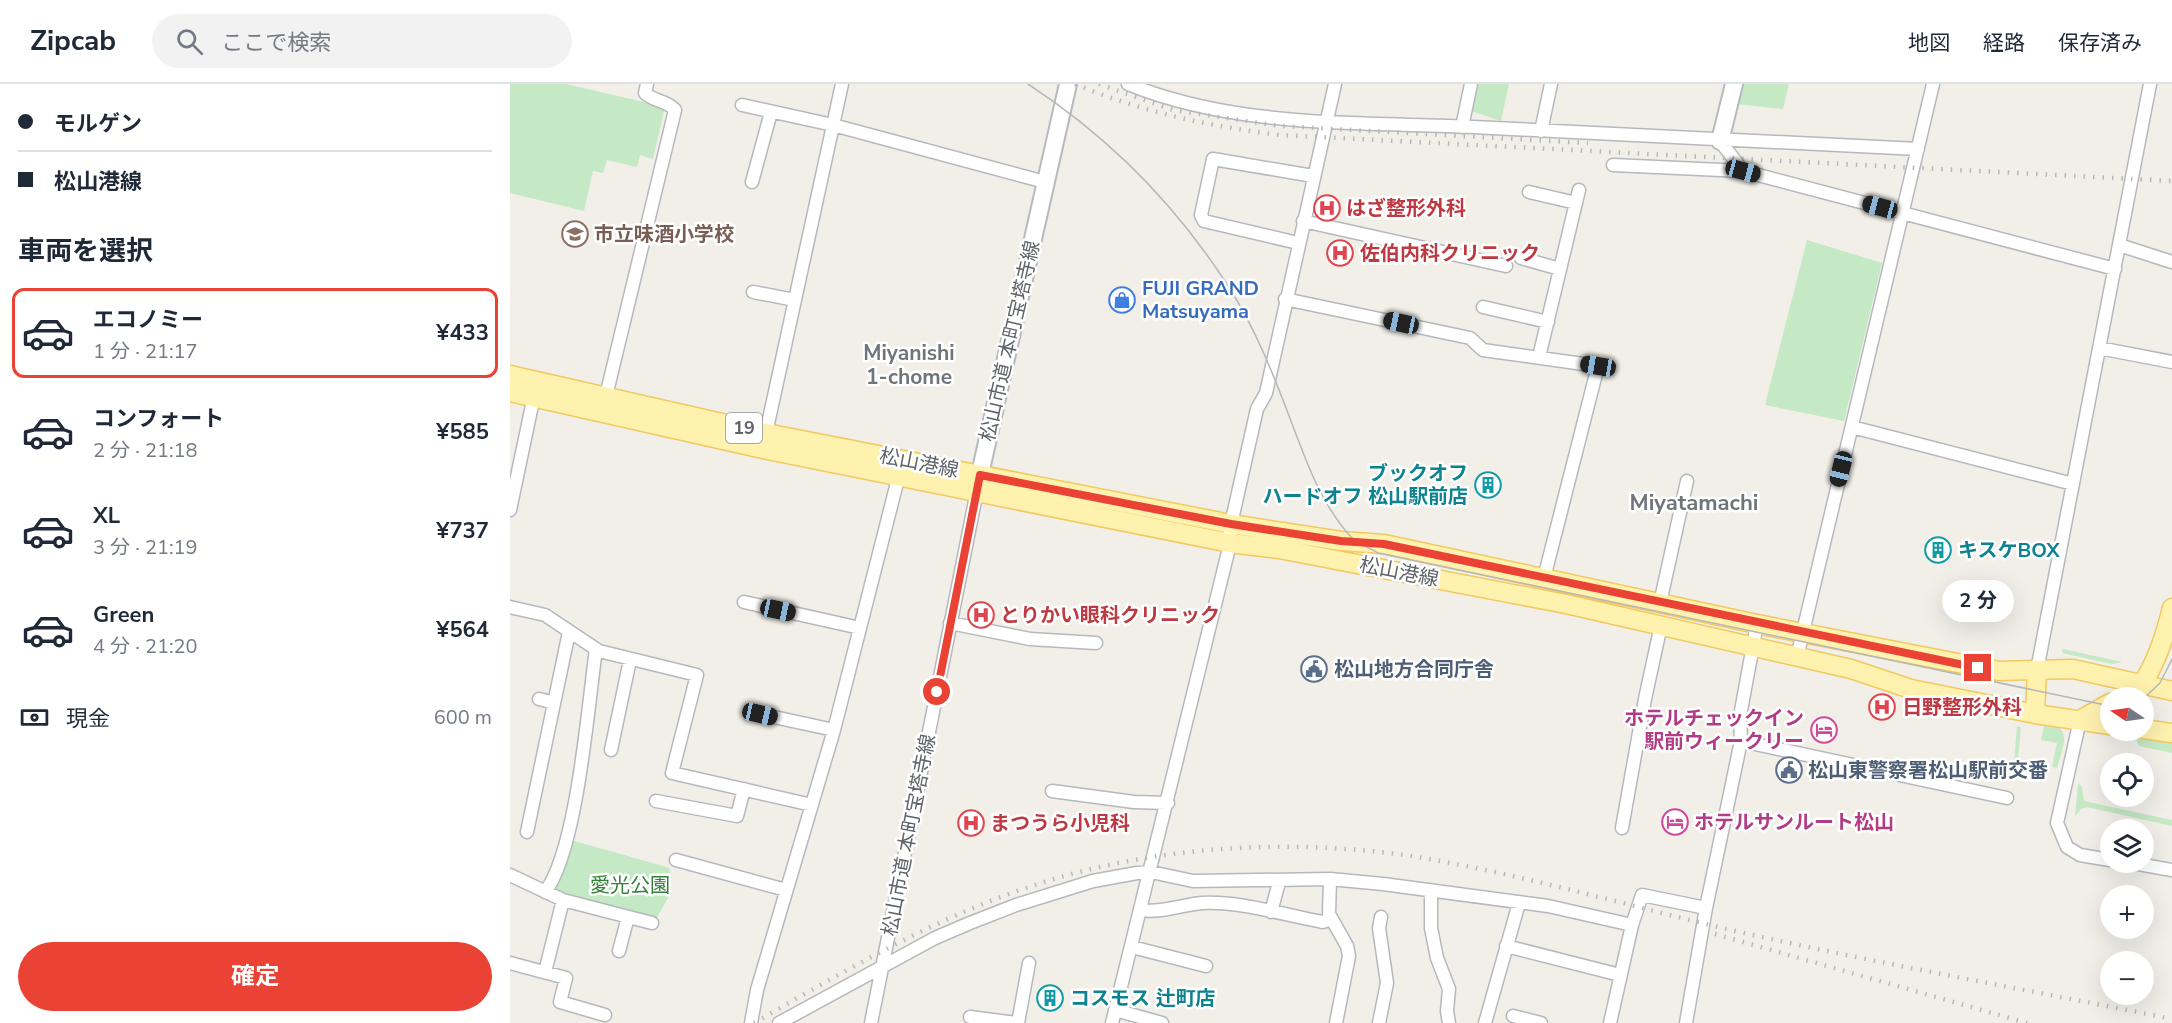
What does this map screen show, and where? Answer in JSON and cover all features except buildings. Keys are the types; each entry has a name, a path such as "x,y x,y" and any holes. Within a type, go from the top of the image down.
{"main road":[{"name":"松山港線","path":"510,375 536,389 752,447 899,475 978,483 1341,541 1384,544 1757,624 1999,671 2023,673 2037,670 2073,669 2125,687"},
{"name":"松山港線","path":"510,392 536,389 606,396 1230,543 1290,551 1566,604 1851,669 1911,689 2034,714 2100,723"},
{"path":"2139,687 2163,643 2172,608"},
{"path":"2034,714 2037,670"},
{"name":"松山港線","path":"2154,691 2172,691"},
{"path":"2080,720 2100,709"},
{"path":"2154,730 2172,733"}],"street":[{"path":"606,396 675,110 670,104 650,98 645,93 647,84"},
{"path":"766,433 842,84"},
{"name":"松山市道 本町宝塔寺線","path":"871,1023 978,483 1068,84"},
{"path":"1128,84 1161,97 1217,110 1326,122 1918,149"},
{"path":"1112,1023 1168,803 1230,543 1231,524 1257,409 1266,393 1285,299 1335,84"},
{"path":"1462,127 1471,84"},
{"path":"1541,131 1551,84"},
{"path":"1720,141 1734,84"},
{"path":"1797,657 1801,632 1933,84"},
{"path":"2037,670 2150,84"},
{"path":"742,105 833,126 1045,182"},
{"path":"752,182 771,112"},
{"path":"1720,141 1743,171"},
{"path":"1298,243 1204,221 1201,215 1213,159 1313,176"},
{"path":"1613,165 1743,171 2115,269"},
{"path":"1539,357 1579,190"},
{"path":"1529,192 1576,203"},
{"path":"1303,221 1506,266"},
{"path":"2119,245 2172,262"},
{"path":"1521,258 1560,269"},
{"path":"753,291 795,300"},
{"path":"1285,299 1470,338 1483,350 1598,366 1544,578"},
{"path":"1483,307 1548,322"},
{"path":"2099,348 2172,362"},
{"path":"510,510 536,389"},
{"path":"1852,426 2073,484"},
{"path":"751,1023 786,890 834,730 899,475"},
{"path":"1660,603 1687,481"},
{"path":"760,592 751,604 860,628"},
{"path":"510,607 545,615 596,650 697,675 672,773 812,805"},
{"path":"950,623 1030,639 1096,643"},
{"path":"1686,1023 1706,908 1741,741 1740,716 1757,624"},
{"path":"1622,828 1645,699 1661,626"},
{"path":"527,832 569,632"},
{"path":"545,892 556,874 566,840 596,650"},
{"path":"611,750 630,660"},
{"path":"539,699 554,703"},
{"path":"760,714 834,730"},
{"path":"2080,720 2057,823 2067,846 2080,855 2100,858"},
{"path":"1741,741 2007,798"},
{"path":"656,801 737,816 744,789"},
{"path":"1052,791 1134,802 1168,803"},
{"path":"676,860 786,890"},
{"path":"2154,867 2172,870"},
{"path":"779,1023 935,938 1016,905 1093,881 1151,872 1193,881 1330,879 1548,906 1632,925"},
{"path":"510,875 563,900 652,923"},
{"path":"1330,879 1328,901 1331,919 1347,946 1349,956 1336,1023"},
{"path":"1271,912 1278,886"},
{"path":"1431,891 1432,936 1437,958 1449,989 1447,1011 1449,1023"},
{"path":"1610,1023 1632,925 1642,895 1706,908"},
{"path":"545,972 563,900"},
{"path":"1141,910 1161,910 1201,903 1271,912 1323,922 1331,919"},
{"path":"1485,1023 1519,903"},
{"path":"619,951 628,917"},
{"path":"1376,924 1387,983 1377,1004 1379,1023"},
{"path":"1506,946 1620,975"},
{"path":"1132,947 1206,966"},
{"path":"510,963 566,978 560,1002 605,1015"},
{"path":"976,1019 1017,1023 1029,963"},
{"path":"1115,1010 1162,1023"},
{"path":"1514,1016 1541,1023"}],"green space":[{"path":"510,84 566,84 665,107 653,159 640,155 637,167 607,160 603,173 593,171 584,211 510,193"},
{"path":"1477,84 1509,84 1501,121 1471,111"},
{"path":"1743,84 1789,84 1783,109 1737,104"},
{"path":"1807,240 1882,263 1844,421 1765,405"},
{"path":"2063,649 2122,662 2112,664 2062,653"},
{"path":"2045,721 2060,728 2063,733 2063,745 2057,768 2052,767 2057,743 2041,740"},
{"path":"2017,726 2021,727 2018,759 2023,760 2022,765 2014,763"},
{"path":"2154,739 2172,743 2172,753 2139,746 2136,741 2154,741"},
{"path":"2078,783 2082,787 2084,801 2100,804 2100,807 2112,807 2172,820 2172,826 2154,822 2154,819 2141,819 2087,807 2081,809 2075,817"},
{"name":"愛光公園","path":"571,840 670,868 669,896 655,921 556,893 556,886"}],"tram line":[{"path":"1028,84 1058,105 1114,151 1165,202 1210,259 1230,289 1256,337 1323,496 1340,524 1351,537 1361,544 1378,553 2100,704"},
{"path":"2154,689 2160,683 2172,659"}],"railway":[{"path":"1075,84 1125,103 1176,117 1280,135 2172,181"},
{"path":"1099,84 1173,110 1280,126 1588,143"},
{"path":"754,1023 847,970 939,923 1035,885 1086,870 1140,859 1206,850 1272,847 1339,848 1448,862 1797,945 2172,1019"},
{"path":"1715,934 2027,1023"}],"place":[{"name":"はざ整形外科","path":"1327,208"},
{"name":"市立味酒小学校","path":"575,234"},
{"name":"佐伯内科クリニック","path":"1340,253"},
{"name":"FUJI GRAND Matsuyama","path":"1122,300"},
{"name":"ブックオフ ハードオフ 松山駅前店","path":"1488,485"},
{"name":"キスケBOX","path":"1938,550"},
{"name":"とりかい眼科クリニック","path":"981,615"},
{"name":"松山地方合同庁舎","path":"1314,669"},
{"name":"日野整形外科","path":"1882,707"},
{"name":"ホテルチェックイン 駅前ウィークリー","path":"1824,730"},
{"name":"松山東警察署松山駅前交番","path":"1789,770"},
{"name":"ホテルサンルート松山","path":"1675,822"},
{"name":"まつうら小児科","path":"971,823"},
{"name":"コスモス 辻町店","path":"1050,998"}],"district":[{"name":"Miyanishi 1-chome","path":"909,365"},
{"name":"Miyatamachi","path":"1694,503"}],"route":[{"path":"937,692 980,475 1231,524 1341,541 1384,544 1757,624 1978,668"}]}
